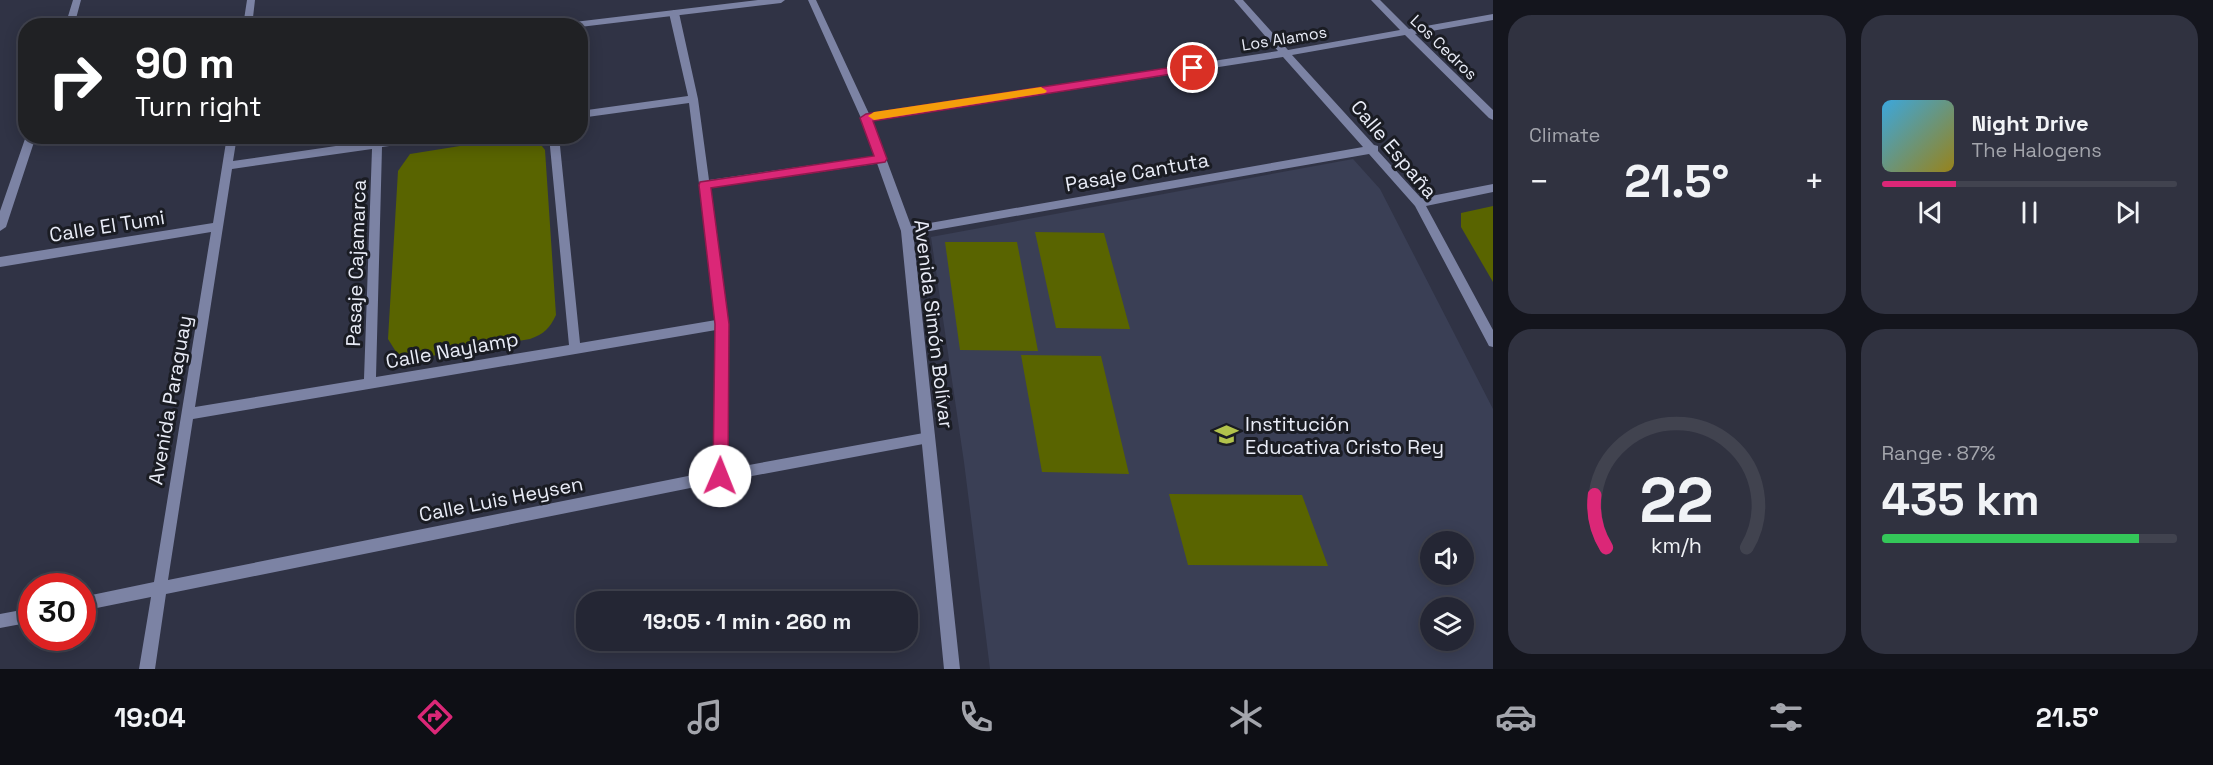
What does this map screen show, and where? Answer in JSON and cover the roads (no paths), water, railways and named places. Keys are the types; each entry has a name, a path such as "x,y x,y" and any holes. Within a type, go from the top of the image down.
{"street":[{"path":"71,18 77,0"},
{"path":"249,18 251,0"},
{"path":"588,23 781,0"},
{"name":"Avenida Simón Bolívar","path":"812,0 866,118 907,231 952,669"},
{"name":"Calle España","path":"1238,0 1374,149 1419,203 1493,342"},
{"name":"Los Cedros","path":"1375,0 1493,116"},
{"path":"674,13 693,99 722,324 720,476"},
{"name":"Los Alamos","path":"866,118 1287,53 1493,17"},
{"path":"588,114 693,99"},
{"path":"0,227 28,144"},
{"name":"Avenida Paraguay","path":"147,669 231,144"},
{"path":"228,166 377,144"},
{"name":"Pasaje Cajamarca","path":"370,383 377,144"},
{"path":"555,144 575,349"},
{"name":"Pasaje Cantuta","path":"907,231 1374,149"},
{"path":"705,185 881,159"},
{"path":"1419,203 1493,188"},
{"name":"Calle El Tumi","path":"0,262 219,226"},
{"name":"Calle Naylamp","path":"188,414 722,324"},
{"name":"Calle Luis Heysen","path":"96,601 720,476 929,438"},
{"path":"0,621 18,618"}],"place":[{"name":"Institución Educativa Cristo Rey","path":"1227,435"}]}
